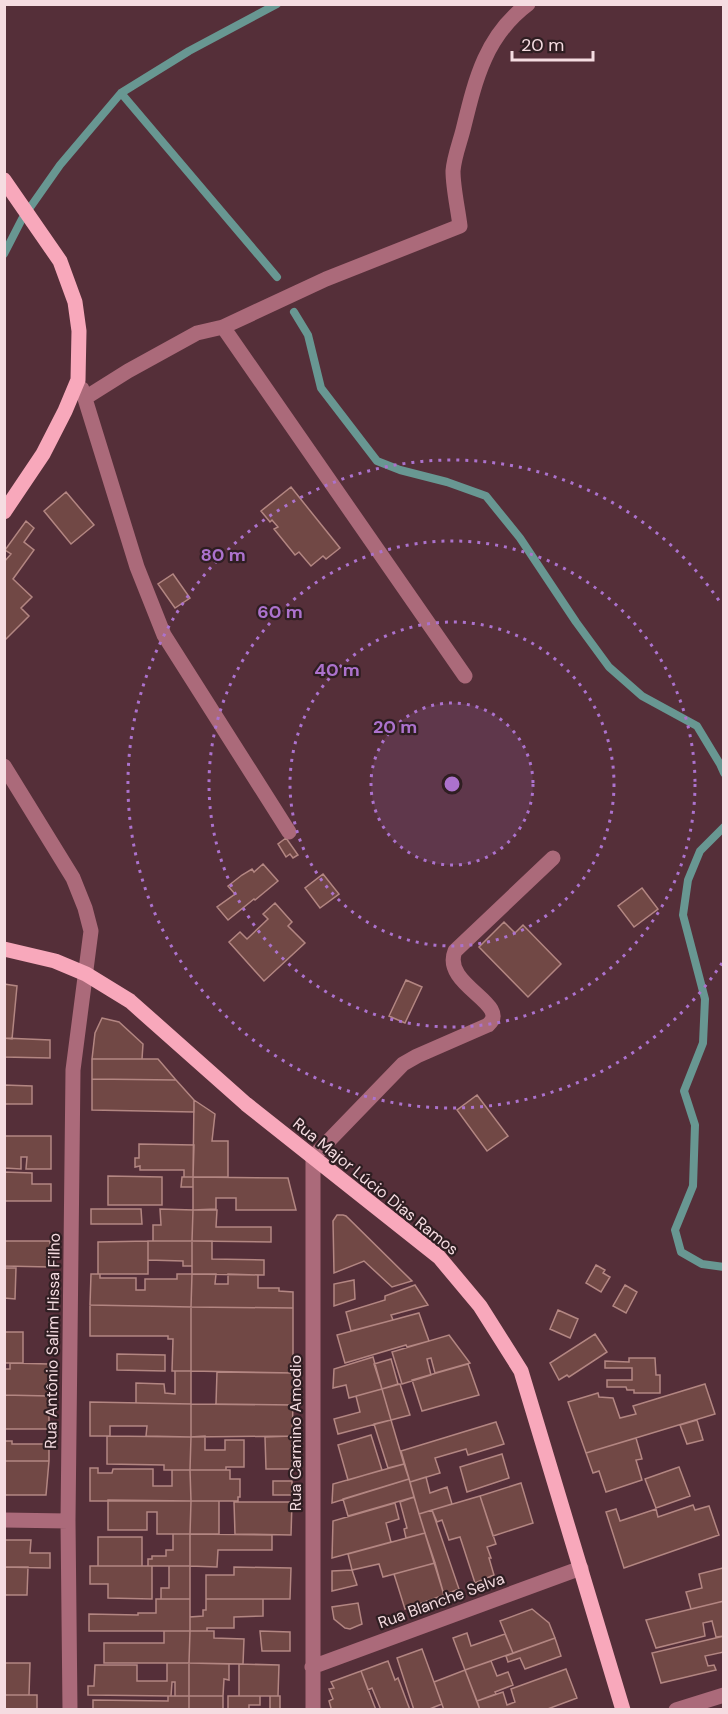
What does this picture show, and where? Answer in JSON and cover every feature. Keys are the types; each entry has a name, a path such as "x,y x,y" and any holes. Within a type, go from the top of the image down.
{"main road":[{"path":"4,180 60,261 75,302 79,331 78,380 43,454 4,512"},
{"name":"Rua Major Lúcio Dias Ramos","path":"4,949 56,961 86,974 130,1000 246,1104 439,1257 480,1306 521,1371 624,1710"}],"street":[{"path":"86,398 197,333 223,327 326,279 460,226 453,170 478,72 487,52 498,36 528,4"},
{"path":"223,327 465,676"},
{"path":"78,380 86,398 137,567 164,635 289,832"},
{"name":"Rua Antônio Salim Hissa Filho","path":"4,766 73,878 91,931 73,1070 68,1521 70,1710"},
{"path":"313,1157 403,1064 492,1022 493,1010 458,977 452,958 455,951 553,858"},
{"name":"Rua Carmino Amodio","path":"313,1157 313,1710"},
{"path":"4,1520 68,1521"},
{"name":"Rua Blanche Selva","path":"312,1667 581,1568"},
{"path":"676,1710 723,1695"}],"building":[{"path":"291,487 340,548 326,559 323,556 311,566 299,552 295,555 274,529 278,527 272,520 270,522 261,511"},
{"path":"66,492 94,525 71,544 44,511"},
{"path":"26,521 34,528 24,542 34,550 13,579 32,597 21,608 29,616 4,641 4,562 11,554 5,550"},
{"path":"173,574 190,598 175,608 158,584"},
{"path":"286,838 298,855 293,858 290,854 286,857 278,844"},
{"path":"263,864 278,881 228,920 217,907 235,894 228,886 252,869 254,872"},
{"path":"323,874 339,894 320,908 305,888"},
{"path":"642,888 658,909 634,927 618,906"},
{"path":"275,903 292,922 288,926 305,943 264,981 229,942 240,932 247,939 268,919 263,914"},
{"path":"504,922 515,933 523,925 561,964 528,997 479,947"},
{"path":"406,980 422,987 405,1023 389,1016"},
{"path":"4,984 17,986 12,1039 4,1038"},
{"path":"102,1018 119,1022 143,1044 142,1059 92,1059 95,1033"},
{"path":"4,1038 50,1040 50,1058 4,1057"},
{"path":"92,1059 158,1059 176,1080 92,1079"},
{"path":"92,1079 176,1080 194,1100 194,1112 92,1110"},
{"path":"4,1085 32,1086 32,1104 4,1104"},
{"path":"477,1095 508,1136 487,1151 457,1110"},
{"path":"194,1100 215,1114 212,1141 228,1141 228,1177 193,1177"},
{"path":"4,1136 51,1136 51,1169 26,1169 27,1157 21,1157 21,1169 4,1168"},
{"path":"139,1144 194,1145 193,1177 184,1177 184,1170 140,1170 140,1166 135,1167 135,1158 139,1158"},
{"path":"4,1172 32,1173 32,1184 51,1184 51,1201 4,1201"},
{"path":"108,1176 162,1177 162,1205 108,1205"},
{"path":"182,1177 193,1177 193,1187 181,1187"},
{"path":"193,1177 288,1178 296,1210 236,1210 236,1198 216,1198 216,1209 193,1210"},
{"path":"91,1209 141,1209 142,1224 91,1224"},
{"path":"160,1209 193,1210 192,1241 153,1241 153,1225 161,1225"},
{"path":"193,1210 217,1210 216,1227 271,1227 271,1242 192,1241"},
{"path":"337,1215 346,1216 412,1281 392,1287 364,1261 334,1273 333,1221"},
{"path":"4,1241 50,1241 50,1267 4,1266"},
{"path":"148,1241 148,1274 98,1274 98,1242"},
{"path":"148,1241 192,1241 192,1266 183,1266 183,1261 148,1260"},
{"path":"192,1241 212,1241 212,1259 264,1260 264,1275 192,1274"},
{"path":"596,1265 605,1270 603,1273 610,1277 601,1292 586,1283"},
{"path":"4,1268 16,1268 15,1299 4,1298"},
{"path":"91,1274 100,1274 100,1278 136,1278 136,1290 145,1290 145,1279 177,1279 177,1274 192,1274 191,1307 90,1305"},
{"path":"192,1274 216,1274 215,1284 228,1284 228,1274 258,1275 258,1288 279,1288 279,1291 293,1292 293,1308 191,1307"},
{"path":"354,1280 355,1299 334,1306 334,1284"},
{"path":"415,1285 428,1305 391,1315 393,1320 351,1331 346,1312 385,1300 385,1296"},
{"path":"625,1285 637,1292 626,1313 613,1306"},
{"path":"90,1305 191,1307 191,1371 172,1371 173,1339 168,1339 168,1336 90,1336"},
{"path":"191,1307 293,1308 293,1373 191,1371"},
{"path":"558,1310 578,1319 570,1338 550,1329"},
{"path":"419,1313 429,1341 407,1347 406,1345 345,1363 337,1335"},
{"path":"4,1332 23,1332 23,1363 4,1363"},
{"path":"595,1334 607,1352 569,1377 567,1375 559,1380 550,1363"},
{"path":"449,1335 470,1363 435,1373 431,1358 427,1359 431,1375 402,1384 392,1352"},
{"path":"117,1354 165,1355 165,1371 117,1370"},
{"path":"373,1357 382,1389 349,1398 346,1385 333,1388 334,1369"},
{"path":"629,1358 655,1358 656,1375 660,1375 660,1393 634,1393 634,1390 627,1390 626,1387 607,1387 607,1380 632,1380 632,1368 605,1368 605,1361 629,1362"},
{"path":"391,1359 398,1384 382,1389 374,1364"},
{"path":"10,1363 49,1364 49,1396 4,1395 4,1369 10,1369"},
{"path":"468,1364 479,1395 422,1411 412,1380"},
{"path":"175,1371 191,1371 191,1404 136,1403 136,1383 164,1384 165,1393 175,1394"},
{"path":"217,1372 293,1373 293,1405 216,1404"},
{"path":"400,1384 410,1415 391,1420 382,1389"},
{"path":"705,1384 715,1414 586,1453 568,1402 598,1393 599,1397 613,1398 620,1418 636,1414 633,1406"},
{"path":"382,1389 391,1420 338,1434 334,1419 360,1412 356,1396"},
{"path":"4,1395 49,1396 49,1429 4,1429"},
{"path":"90,1402 191,1404 191,1437 146,1436 147,1426 110,1426 110,1436 90,1436"},
{"path":"191,1404 293,1405 292,1436 191,1437"},
{"path":"391,1420 404,1464 388,1468 374,1424"},
{"path":"697,1420 703,1440 687,1444 680,1425"},
{"path":"496,1422 504,1444 468,1455 466,1449 435,1458 440,1473 410,1482 401,1451"},
{"path":"371,1435 382,1470 348,1480 338,1445"},
{"path":"107,1436 191,1437 190,1470 164,1470 164,1465 107,1464"},
{"path":"205,1436 205,1450 225,1450 225,1440 244,1440 244,1467 226,1467 226,1470 190,1470 191,1437"},
{"path":"292,1436 292,1469 266,1469 265,1437"},
{"path":"636,1438 642,1459 636,1460 642,1480 606,1492 599,1471 593,1473 586,1453"},
{"path":"4,1441 12,1441 12,1444 49,1444 49,1461 4,1461"},
{"path":"502,1454 509,1478 467,1492 460,1467"},
{"path":"4,1461 49,1461 46,1495 4,1495"},
{"path":"404,1464 409,1479 332,1503 333,1484"},
{"path":"679,1467 690,1496 656,1508 645,1479"},
{"path":"90,1468 98,1468 98,1473 112,1473 113,1469 153,1469 153,1486 172,1486 172,1470 190,1470 191,1501 90,1501"},
{"path":"190,1470 230,1470 230,1479 240,1479 238,1501 191,1501"},
{"path":"426,1477 430,1493 447,1487 452,1504 419,1514 410,1482"},
{"path":"409,1479 414,1497 348,1516 343,1499"},
{"path":"273,1481 292,1481 292,1495 273,1495"},
{"path":"521,1483 533,1523 493,1536 480,1496"},
{"path":"480,1496 496,1544 487,1547 494,1575 475,1583 460,1537 449,1540 442,1520 437,1522 432,1510"},
{"path":"414,1497 425,1533 406,1538 404,1529 407,1528 400,1502"},
{"path":"108,1500 191,1501 190,1534 157,1534 157,1512 147,1512 147,1530 108,1530"},
{"path":"191,1501 219,1501 219,1534 190,1534"},
{"path":"234,1502 292,1502 291,1535 235,1534"},
{"path":"395,1503 399,1519 386,1523 391,1542 332,1558 333,1521"},
{"path":"693,1505 695,1510 709,1506 719,1535 624,1568 606,1512 616,1509 620,1521 656,1509 658,1517"},
{"path":"432,1510 459,1589 444,1595 419,1514"},
{"path":"425,1533 435,1563 383,1577 379,1564 352,1570 348,1554"},
{"path":"173,1534 190,1534 190,1566 148,1566 148,1559 152,1559 152,1556 166,1556 166,1550 173,1550"},
{"path":"190,1534 272,1535 272,1550 218,1550 217,1567 190,1566"},
{"path":"98,1537 142,1537 142,1566 98,1566"},
{"path":"4,1540 31,1540 30,1553 50,1553 50,1568 4,1567"},
{"path":"435,1563 444,1595 405,1609 394,1574"},
{"path":"90,1566 152,1566 152,1599 108,1598 108,1584 90,1584"},
{"path":"169,1566 190,1566 190,1599 161,1599 161,1588 169,1588"},
{"path":"4,1567 28,1567 27,1595 4,1595"},
{"path":"234,1567 291,1568 290,1599 206,1599 206,1575 234,1575"},
{"path":"723,1568 724,1601 691,1609 686,1592 702,1588 699,1574"},
{"path":"352,1570 357,1585 332,1591 332,1571"},
{"path":"156,1599 190,1599 190,1631 89,1631 89,1614 156,1613"},
{"path":"206,1599 263,1599 263,1616 234,1617 234,1628 207,1628 207,1631 190,1631 190,1617 203,1616 203,1610 206,1610"},
{"path":"724,1601 724,1636 716,1637 712,1621 703,1623 705,1636 656,1648 646,1620"},
{"path":"358,1603 362,1624 350,1629 345,1628 334,1619 332,1607"},
{"path":"532,1609 549,1623 555,1638 513,1653 500,1621"},
{"path":"164,1631 190,1631 189,1663 104,1663 104,1643 164,1643"},
{"path":"190,1631 214,1631 214,1638 244,1639 243,1664 189,1663"},
{"path":"260,1631 290,1632 290,1651 262,1651"},
{"path":"467,1633 471,1646 505,1634 513,1653 465,1670 453,1638"},
{"path":"724,1636 724,1652 705,1656 708,1666 714,1665 716,1670 661,1683 652,1653"},
{"path":"555,1638 561,1656 525,1669 520,1658 508,1662 506,1656"},
{"path":"422,1649 442,1704 427,1710 414,1710 397,1658"},
{"path":"388,1661 395,1680 398,1678 410,1710 381,1710 372,1688 368,1690 361,1671"},
{"path":"491,1661 497,1676 508,1672 513,1685 477,1701 465,1670"},
{"path":"4,1663 30,1663 29,1695 4,1695"},
{"path":"167,1663 189,1663 189,1696 175,1696 175,1682 172,1682 171,1696 88,1695 88,1686 94,1686 95,1665 137,1665 137,1681 167,1681"},
{"path":"189,1663 229,1664 229,1680 224,1679 223,1696 189,1696"},
{"path":"239,1664 279,1665 278,1696 239,1696"},
{"path":"566,1669 577,1698 545,1710 480,1710 477,1701 503,1692 507,1705 515,1702 511,1689"},
{"path":"465,1670 480,1710 444,1710 434,1682"},
{"path":"361,1671 376,1710 328,1710 331,1708 329,1701 333,1699 329,1689 334,1688 331,1682"},
{"path":"4,1695 37,1695 37,1710 4,1710"},
{"path":"168,1696 189,1696 189,1710 93,1710 93,1700 168,1701"},
{"path":"189,1696 223,1696 223,1710 189,1710"},
{"path":"228,1696 260,1696 260,1705 249,1705 249,1710 228,1710"},
{"path":"270,1696 280,1696 280,1710 270,1709"}],"waterway":[{"path":"4,254 22,219 60,165 121,93 189,51 277,4"},
{"path":"121,93 277,277"},
{"path":"294,312 308,335 321,388 377,461 486,496 520,538 609,667 642,696 697,726 724,773"},
{"path":"724,827 700,851 688,880 683,915 705,999 703,1043 684,1091 695,1125 693,1186 675,1230 681,1252 702,1264 724,1267"}]}
